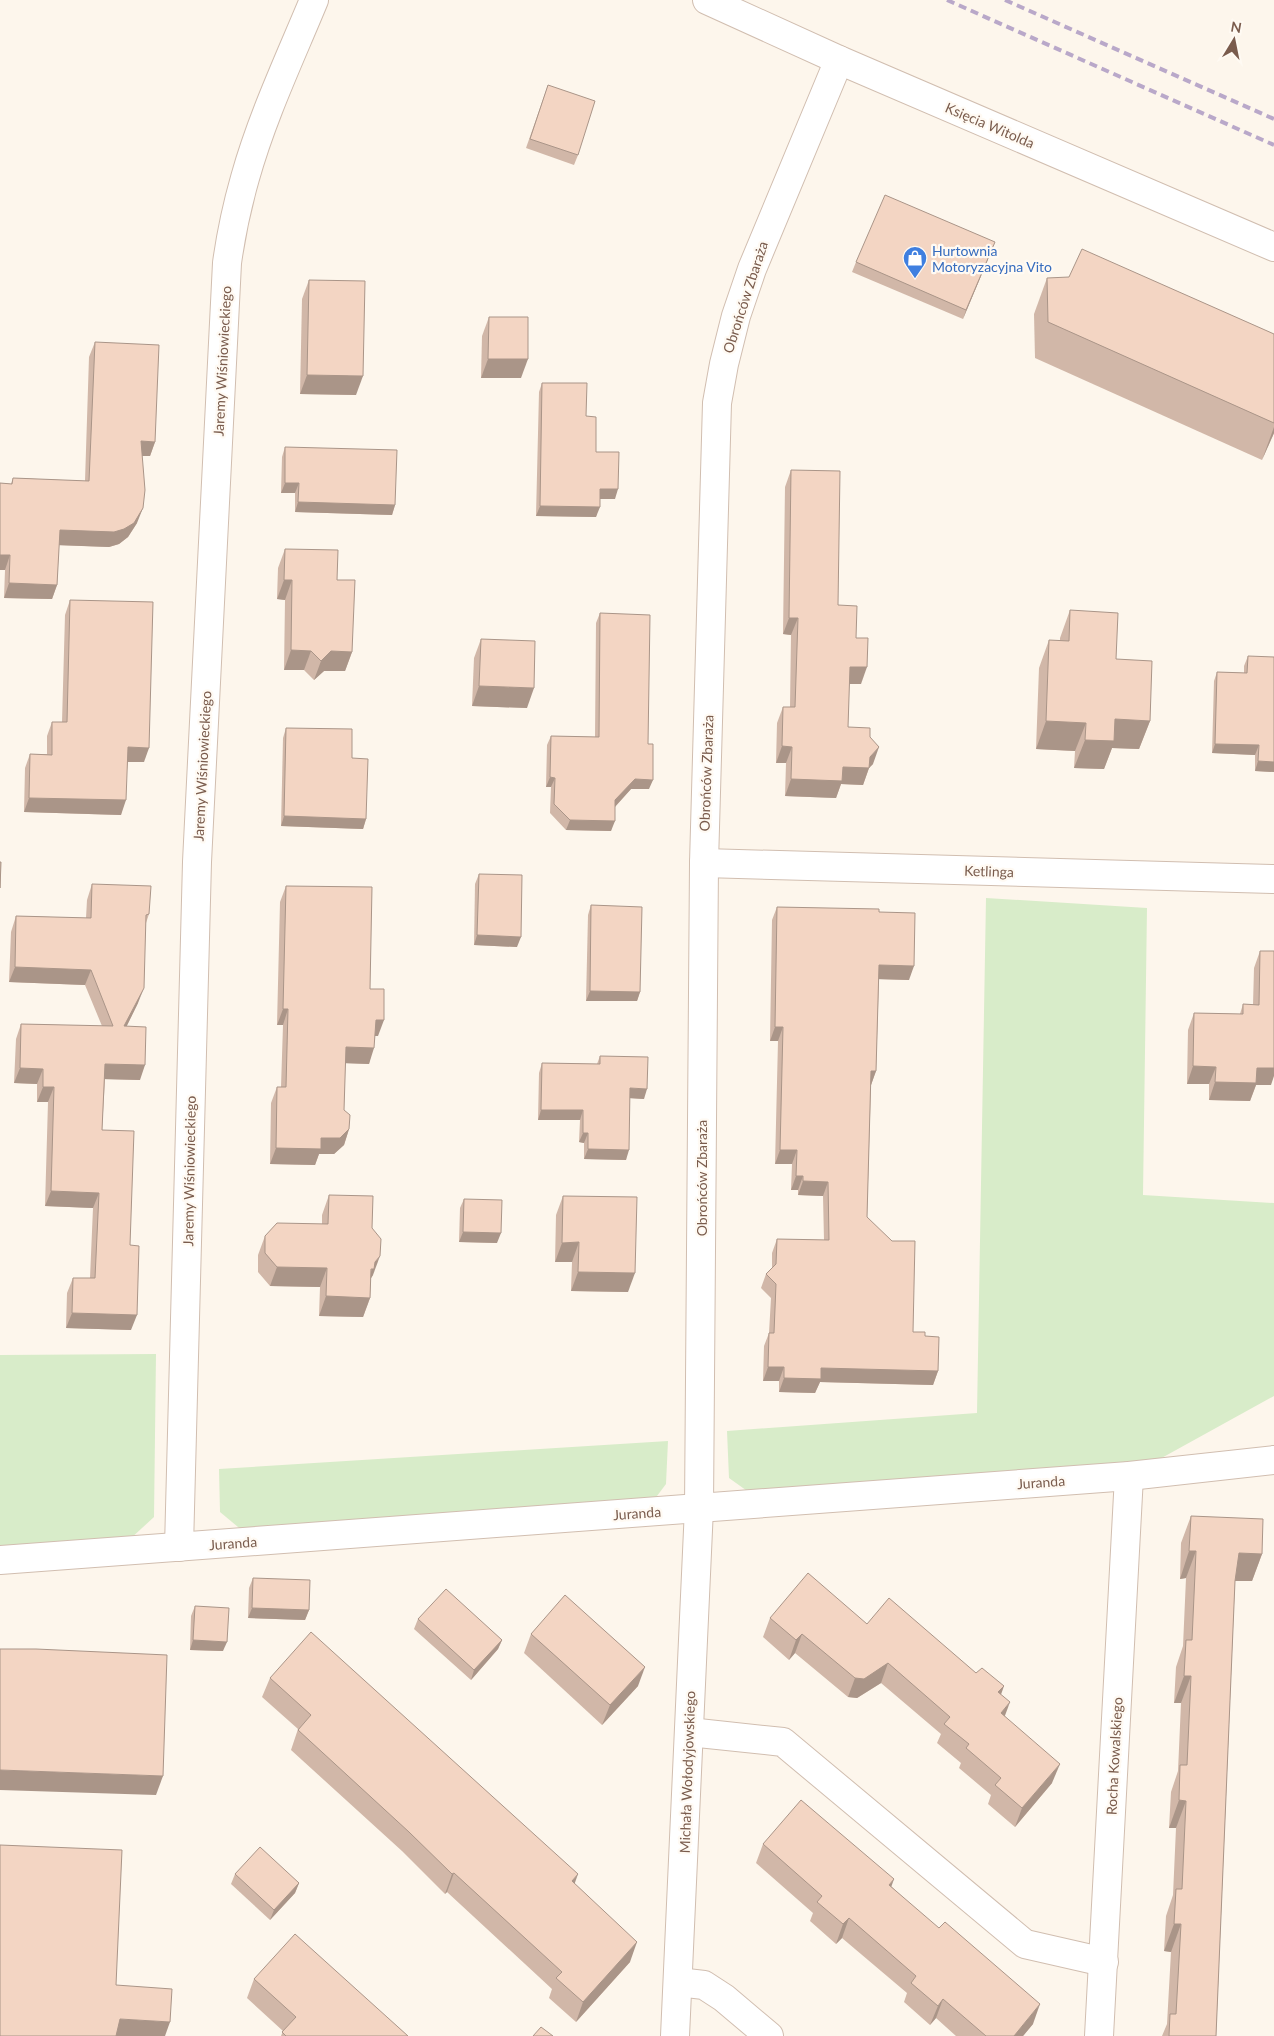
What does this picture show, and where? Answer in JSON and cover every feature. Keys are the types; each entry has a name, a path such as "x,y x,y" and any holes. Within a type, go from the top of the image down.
{"street":[{"name":"Jaremy Wiśniowieckiego","path":"179,1547 197,862 227,264 233,223 245,176 314,0"},
{"name":"Księcia Witolda","path":"707,0 839,60 1274,247"},
{"name":"Obrońców Zbaraża","path":"699,1508 704,863 718,397 736,316 752,269 839,60"},
{"name":"Ketlinga","path":"704,863 1274,879"},
{"name":"Juranda","path":"0,1560 1129,1476 1274,1460"},
{"name":"Rocha Kowalskiego","path":"1099,2036 1129,1476"},
{"name":"Michała Wołodyjowskiego","path":"676,2036 699,1508"},
{"path":"689,1732 783,1742 1025,1944 1104,1962"},
{"path":"678,1982 704,1985 724,1998 769,2036"}],"green space":[{"path":"986,898 1147,908 1143,1195 1274,1203 1274,1396 1129,1476 764,1503 729,1478 727,1431 977,1413"},
{"path":"156,1354 154,1517 117,1551 0,1560 0,1355"},
{"path":"668,1441 666,1484 645,1512 256,1542 220,1512 219,1469"}],"building":[{"path":"548,85 595,101 578,155 530,139"},
{"path":"885,195 995,242 966,310 856,262"},
{"path":"1082,249 1274,334 1274,423 1048,322 1047,278 1069,277"},
{"path":"309,280 365,281 363,376 307,375"},
{"path":"489,317 528,317 528,359 488,359"},
{"path":"95,342 159,345 155,442 141,441 145,490 143,508 134,523 114,532 60,530 57,585 9,583 10,555 0,555 0,483 12,484 13,478 89,481"},
{"path":"542,383 587,383 586,416 596,417 596,452 619,452 618,489 600,489 600,507 540,506"},
{"path":"285,447 397,450 395,505 298,502 299,483 285,483"},
{"path":"791,470 840,471 838,605 857,606 856,638 868,638 867,667 850,667 848,727 870,728 870,737 879,747 870,757 869,768 843,767 842,781 791,779 792,747 782,746 783,707 795,707 798,618 789,618"},
{"path":"285,549 338,550 337,580 355,580 352,652 331,651 321,661 311,651 291,650 292,580 284,580"},
{"path":"70,600 153,602 149,748 128,747 126,800 29,798 30,754 52,755 52,722 67,722"},
{"path":"1070,610 1118,613 1116,659 1152,661 1150,721 1115,719 1114,741 1085,740 1086,723 1046,721 1049,640 1069,641"},
{"path":"600,613 650,615 648,744 653,744 653,780 635,779 615,800 615,821 570,820 554,804 555,778 550,777 551,736 599,737"},
{"path":"481,639 535,641 534,688 479,686"},
{"path":"1248,656 1274,657 1274,762 1258,761 1259,745 1215,744 1217,672 1247,673"},
{"path":"286,728 352,729 352,758 368,759 366,819 284,816"},
{"path":"479,874 522,875 521,937 477,935"},
{"path":"92,884 151,886 149,914 146,915 144,988 124,1026 146,1027 145,1065 105,1064 102,1130 134,1131 130,1245 139,1246 137,1315 72,1313 73,1278 95,1278 99,1193 51,1191 54,1087 43,1087 43,1069 20,1068 21,1024 113,1026 91,970 15,967 16,916 91,918"},
{"path":"286,886 372,887 370,989 384,989 384,1020 376,1020 374,1048 346,1047 344,1110 350,1115 349,1129 340,1138 321,1138 321,1149 276,1148 277,1087 286,1087 288,1009 283,1009"},
{"path":"591,905 642,907 640,992 590,991"},
{"path":"777,907 879,909 879,912 915,913 914,966 879,965 876,1071 871,1071 867,1217 892,1241 915,1241 913,1332 925,1332 925,1336 939,1337 938,1371 821,1368 821,1379 784,1378 784,1367 768,1367 769,1333 774,1333 776,1284 766,1274 776,1264 777,1239 829,1240 828,1182 803,1181 803,1176 796,1176 797,1150 780,1150 783,1027 775,1027"},
{"path":"1260,951 1274,951 1274,1068 1257,1068 1256,1083 1215,1082 1216,1067 1193,1066 1194,1013 1243,1014 1243,1004 1259,1005"},
{"path":"600,1056 648,1057 647,1089 630,1088 629,1150 588,1149 588,1133 583,1133 583,1110 541,1110 542,1063 600,1064"},
{"path":"329,1195 373,1196 372,1228 381,1239 380,1256 375,1262 374,1269 371,1269 370,1298 326,1296 327,1268 277,1267 265,1253 265,1236 277,1223 328,1224"},
{"path":"563,1196 637,1197 635,1273 578,1272 579,1242 562,1243"},
{"path":"464,1199 502,1200 501,1233 463,1232"},
{"path":"1191,1516 1263,1519 1262,1554 1239,1553 1235,1581 1216,2036 1169,2036 1170,2014 1176,2014 1181,1924 1174,1924 1176,1889 1182,1889 1186,1801 1179,1800 1180,1765 1187,1765 1191,1676 1184,1676 1186,1640 1192,1640 1196,1551 1189,1551"},
{"path":"808,1573 867,1624 889,1598 976,1673 982,1668 1004,1686 998,1692 1010,1702 1001,1713 1060,1764 1022,1808 995,1785 1001,1778 966,1748 969,1744 944,1724 950,1717 888,1663 864,1679 855,1678 802,1634 796,1640 770,1618"},
{"path":"253,1578 310,1580 309,1610 252,1608"},
{"path":"446,1589 502,1640 474,1670 418,1619"},
{"path":"565,1595 645,1667 610,1705 531,1634"},
{"path":"195,1606 229,1608 227,1642 193,1640"},
{"path":"311,1632 578,1874 572,1881 637,1942 583,2002 556,1978 562,1972 454,1873 452,1874 298,1730 311,1715 270,1678"},
{"path":"0,1649 167,1655 163,1776 0,1770"},
{"path":"801,1800 894,1879 889,1885 939,1928 945,1922 1040,2004 1014,2036 986,2036 943,1999 938,2006 911,1983 916,1976 849,1918 843,1924 817,1902 822,1896 763,1844"},
{"path":"0,1845 122,1850 116,1985 172,1989 170,2022 120,2019 116,2036 0,2036"},
{"path":"260,1847 299,1883 274,1910 235,1874"},
{"path":"295,1934 408,2036 286,2036 282,2032 296,2017 254,1979"},
{"path":"541,2027 553,2036 533,2036"}],"railway":[{"path":"947,0 1274,145"},
{"path":"1005,0 1274,119"}],"place":[{"name":"Hurtownia Motoryzacyjna Vito","path":"915,279"}]}
